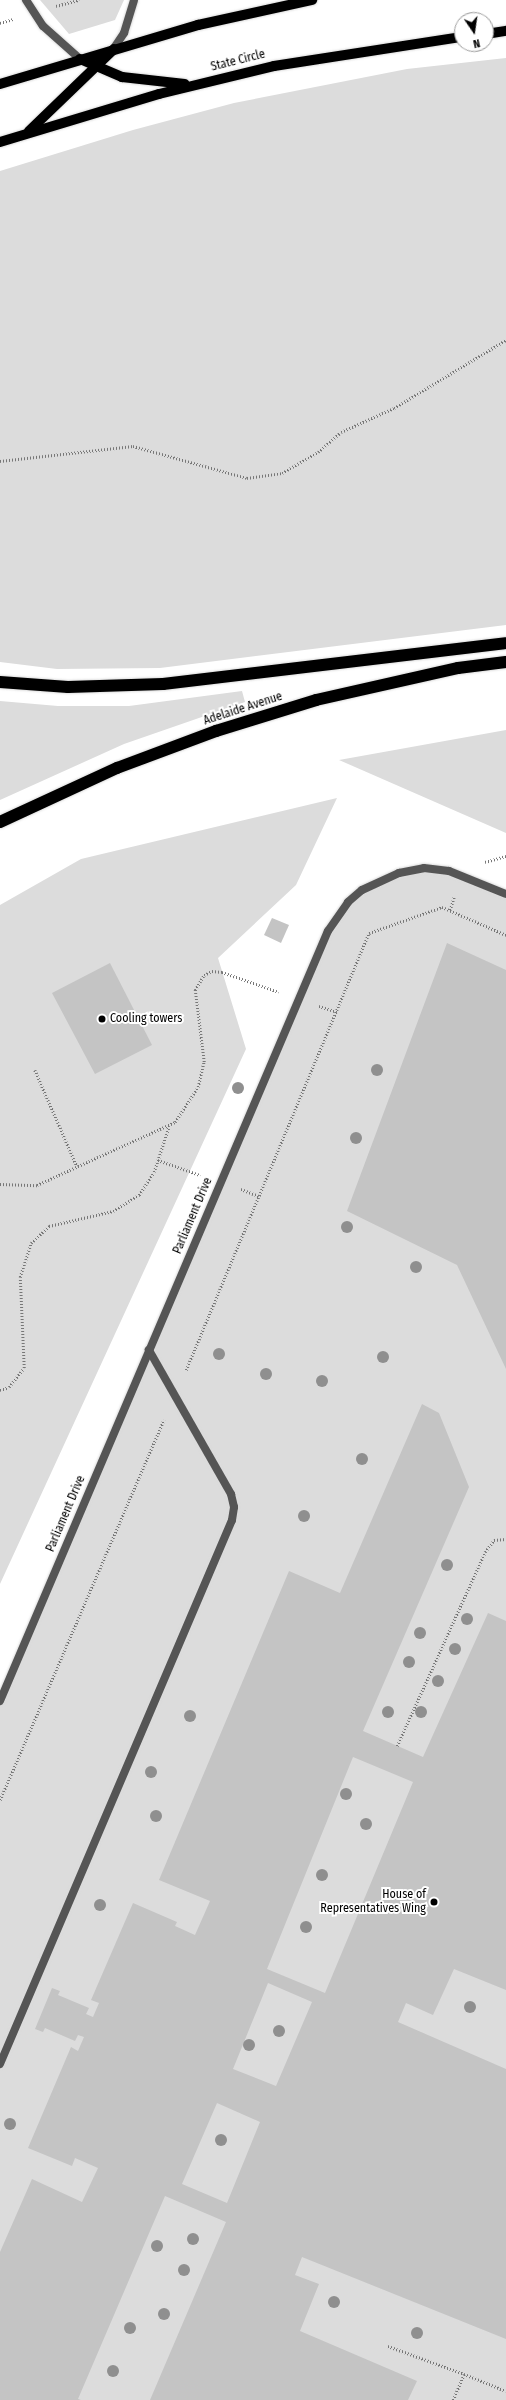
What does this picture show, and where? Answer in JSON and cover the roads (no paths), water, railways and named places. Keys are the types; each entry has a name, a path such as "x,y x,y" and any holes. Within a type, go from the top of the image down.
{"highway":[{"path":"0,682 81,687 163,684 506,643"},
{"name":"Adelaide Avenue","path":"0,822 117,768 216,731 316,700 458,668 506,662"}],"main road":[{"path":"0,84 114,48 312,0"},
{"path":"494,33 506,31"},
{"name":"State Circle","path":"0,142 26,133 204,83 340,54 454,38"},
{"name":"State Circle","path":"26,133 114,48"},
{"path":"80,59 95,68 148,81 204,83"}],"street":[{"path":"26,0 43,26 80,59"},
{"path":"114,48 124,33 134,0"},
{"name":"Parliament Drive","path":"0,1700 328,931 338,916 362,890 385,877 413,870 437,869 461,875 506,894"},
{"path":"0,2064 232,1520 234,1507 231,1494 149,1350"}],"place":[{"name":"Cooling towers","path":"102,1019"},
{"name":"House of Representatives Wing","path":"434,1902"}]}
